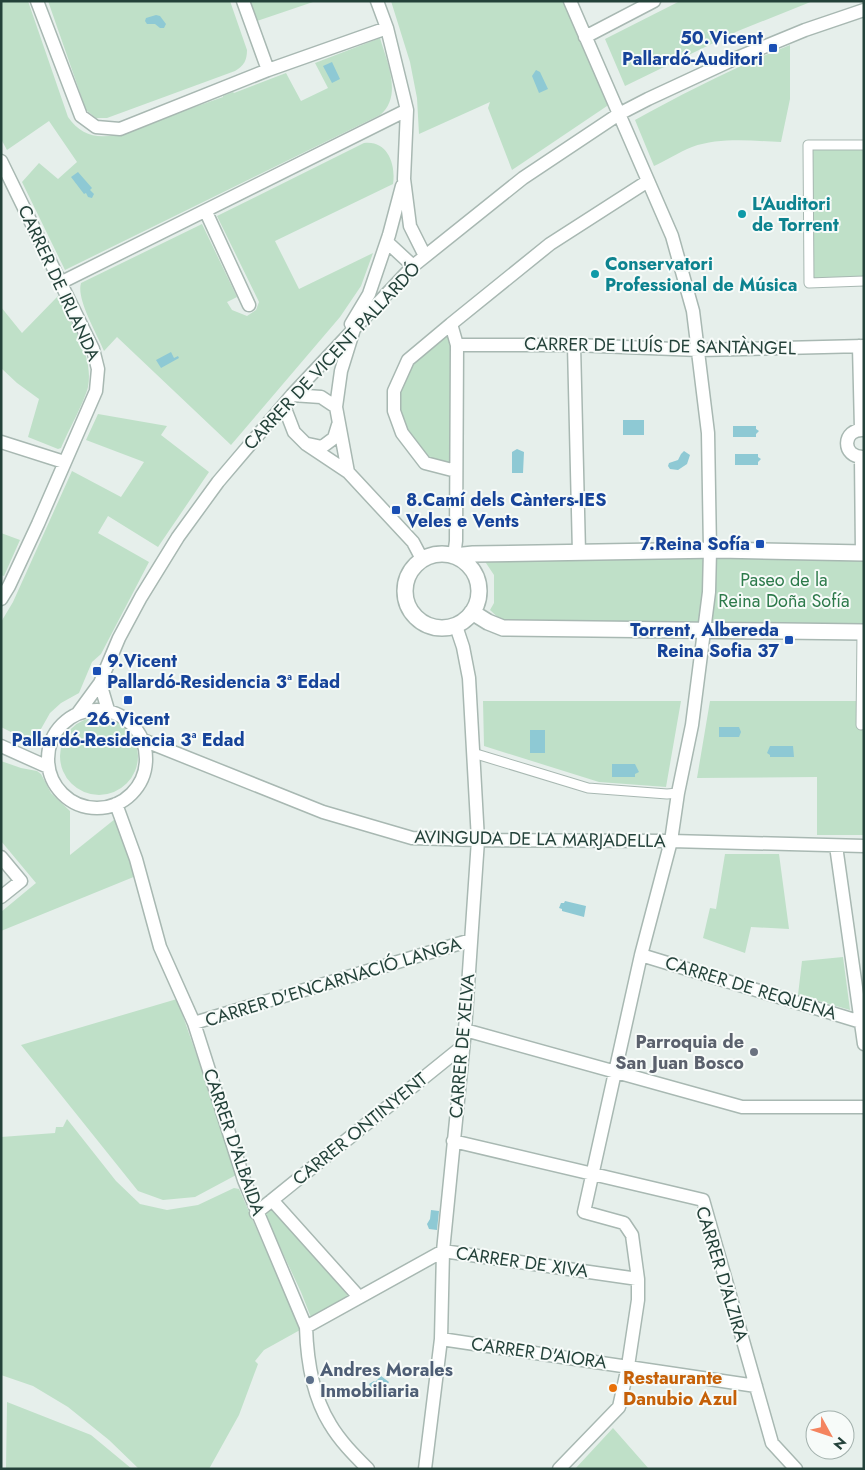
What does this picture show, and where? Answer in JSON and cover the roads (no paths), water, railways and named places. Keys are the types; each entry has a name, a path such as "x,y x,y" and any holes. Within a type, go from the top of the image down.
{"street":[{"path":"37,1 80,116 96,127 120,129 268,70 387,28"},
{"path":"243,1 268,70"},
{"path":"377,1 387,28 407,110 404,179 410,226 425,256"},
{"path":"558,1469 619,1407 628,1366 638,1300 638,1279 632,1234 624,1223 584,1212 641,955 671,841 678,793 692,725 709,592 710,550 708,432 693,311 672,236 570,1"},
{"path":"585,37 654,1"},
{"name":"CARRER DE VICENT PALLARDÓ","path":"78,713 100,683 119,638 141,597 178,537 218,482 292,395 413,266 523,178 619,114 732,60 806,30 864,10"},
{"path":"62,282 206,212 407,110"},
{"path":"864,145 808,145 809,283 864,281"},
{"name":"CARRER DE IRLANDA","path":"1,161 62,282 93,349 98,369 96,391 38,524 1,599"},
{"path":"342,340 368,294 387,242 404,179"},
{"path":"456,471 425,463 402,433 394,410 394,391 408,360 550,244 648,181"},
{"path":"206,212 249,304"},
{"path":"387,242 413,266"},
{"path":"451,324 457,345 456,541 454,556"},
{"path":"348,472 336,407 341,371 354,327"},
{"name":"CARRER DE LLUÍS DE SANTÀNGEL","path":"457,345 574,345 698,350 861,346"},
{"path":"574,345 578,553"},
{"path":"454,556 466,562 474,572 479,584 479,596 472,612 456,626 439,628 426,625 416,617 409,607 406,595 408,576 422,559 441,554 454,556 473,554 710,550 863,553 863,458 854,456 849,451 847,444 849,436 854,431 862,429 861,346"},
{"path":"292,395 321,398 336,407"},
{"path":"284,406 294,432 306,444 348,472 413,542 422,559"},
{"path":"306,444 322,447 334,438 338,425"},
{"path":"1,442 64,462"},
{"path":"472,612 488,622 503,628 863,632 861,725"},
{"name":"CARRER DE XELVA","path":"425,1469 440,1339 443,1251 465,1030 478,840 469,678 463,647 456,626"},
{"path":"100,683 108,710"},
{"path":"93,709 108,710 121,715 132,723 143,740 147,760 144,774 138,787 128,797 104,808 89,808 74,803 62,794 53,782 48,767 49,748 55,733 65,721 78,713 93,709"},
{"name":"AVINGUDA DE LA MARJADELLA","path":"143,740 322,812 412,838 671,841 864,846"},
{"path":"1,746 48,767"},
{"path":"21,756 49,748"},
{"path":"473,753 588,788 667,794 678,793"},
{"name":"CARRER D'ALBAIDA","path":"116,804 136,859 160,947 194,1023 244,1180 256,1213 306,1327 306,1346 314,1390 330,1424 349,1450 368,1469"},
{"path":"836,846 864,1044"},
{"path":"1,857 21,881 1,897"},
{"name":"CARRER D'ENCARNACIÓ LANGA","path":"194,1023 471,940"},
{"name":"CARRER DE REQUENA","path":"641,955 861,1022"},
{"path":"465,1030 742,1107 864,1107"},
{"name":"CARRER ONTINYENT","path":"256,1213 463,1046"},
{"name":"CARRER D'ALZIRA","path":"453,1141 702,1200 772,1442 796,1469"},
{"path":"272,1200 359,1297"},
{"name":"CARRER DE XIVA","path":"306,1327 443,1251 638,1279"},
{"name":"CARRER D'AIORA","path":"440,1339 756,1386"}],"water":[{"path":"156,15 160,16 166,24 164,28 160,28 155,24 147,24 145,21 146,18"},
{"path":"332,62 340,79 332,83 323,66"},
{"path":"536,70 540,72 548,89 539,93 532,76"},
{"path":"78,172 92,188 90,190 94,194 92,198 88,197 86,193 84,194 71,177"},
{"path":"171,352 174,358 178,356 179,358 161,368 156,360"},
{"path":"623,420 644,420 644,435 623,435"},
{"path":"733,426 756,426 756,429 759,431 756,437 733,437"},
{"path":"517,449 524,452 523,473 512,473 512,452"},
{"path":"684,451 690,455 687,464 678,470 670,469 669,463 678,460"},
{"path":"735,454 758,454 758,457 761,459 758,465 735,465"},
{"path":"719,727 739,727 741,732 739,737 719,737"},
{"path":"530,730 545,730 545,753 530,753"},
{"path":"770,746 793,746 794,757 770,757 767,753"},
{"path":"612,764 635,764 639,772 635,774 635,777 612,777"},
{"path":"565,901 586,906 584,917 562,911 559,908 561,903"},
{"path":"431,1210 439,1211 437,1230 429,1229 427,1224 430,1219"},
{"path":"381,1376 389,1382 383,1389 373,1392 369,1384 375,1382"}],"place":[{"name":"50.Vicent Pallardó-Auditori","path":"773,48"},
{"name":"L'Auditori de Torrent","path":"742,214"},
{"name":"Conservatori Professional de Música","path":"595,274"},
{"name":"8.Camí dels Cànters-IES Veles e Vents","path":"396,510"},
{"name":"7.Reina Sofía","path":"760,544"},
{"name":"Torrent, Albereda Reina Sofia 37","path":"789,640"},
{"name":"9.Vicent Pallardó-Residencia 3ª Edad","path":"97,671"},
{"name":"26.Vicent Pallardó-Residencia 3ª Edad","path":"128,700"},
{"name":"Parroquia de San Juan Bosco","path":"754,1052"},
{"name":"Andres Morales Inmobiliaria","path":"310,1380"},
{"name":"Restaurante Danubio Azul","path":"613,1388"}],"park label":[{"name":"Paseo de la Reina Doña Sofía","path":"784,590"}]}
